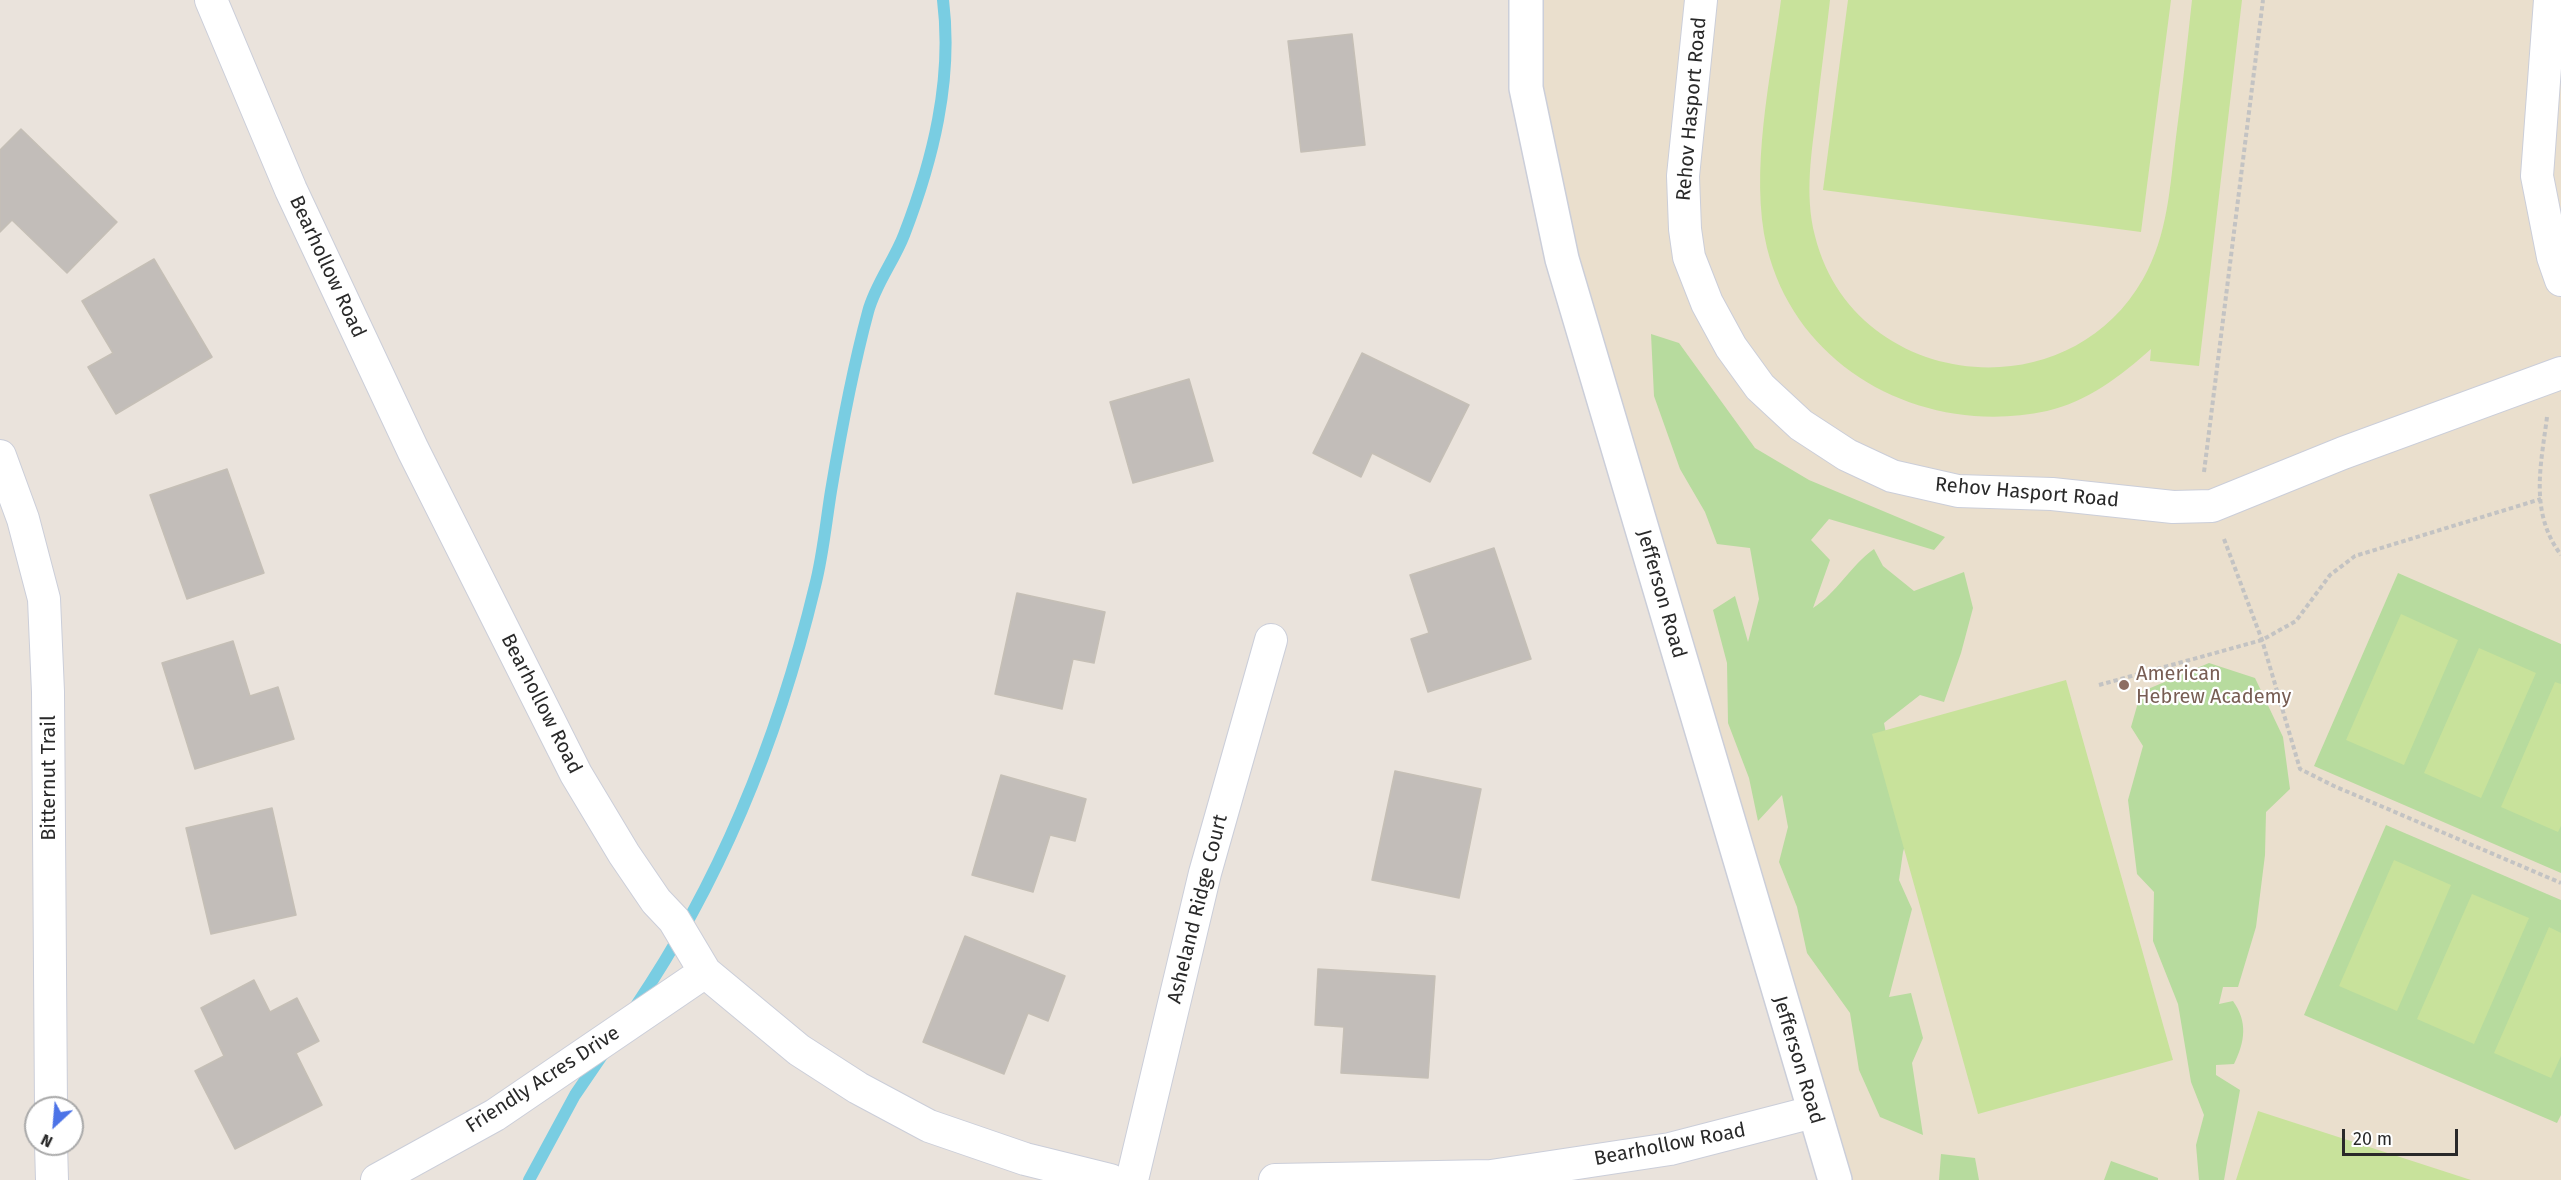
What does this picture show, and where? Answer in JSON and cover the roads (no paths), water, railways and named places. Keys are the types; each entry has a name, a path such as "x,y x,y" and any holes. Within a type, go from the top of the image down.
{"street":[{"name":"Bearhollow Road","path":"211,0 286,180 331,277 413,450 576,774 624,854 656,901 674,920 705,972 799,1050 858,1088 929,1126 1025,1160 1110,1180"},
{"name":"Jefferson Road","path":"1526,0 1526,88 1562,259 1835,1180"},
{"name":"Rehov Hasport Road","path":"1701,0 1683,176 1685,229 1689,257 1707,303 1731,347 1760,387 1810,431 1847,455 1892,476 1958,491 2052,495 2173,507 2212,506 2343,453 2557,375"},
{"path":"2550,0 2537,176 2553,257 2561,280"},
{"name":"Bitternut Trail","path":"0,456 23,519 44,599 48,692 51,1096"},
{"name":"Asheland Ridge Court","path":"1132,1180 1205,873 1271,640"},
{"name":"Friendly Acres Drive","path":"377,1180 495,1115 705,972"},
{"name":"Bearhollow Road","path":"1275,1180 1491,1176 1670,1149 1813,1112"},
{"path":"51,1156 51,1180"}],"waterway":[{"path":"635,1007 695,908 721,857 744,805 784,697 818,574 843,424 868,312 875,292 904,235 932,149 943,90 945,60 943,0"},
{"path":"529,1180 575,1095 603,1054"}],"place":[{"name":"American Hebrew Academy","path":"2124,685"}]}
